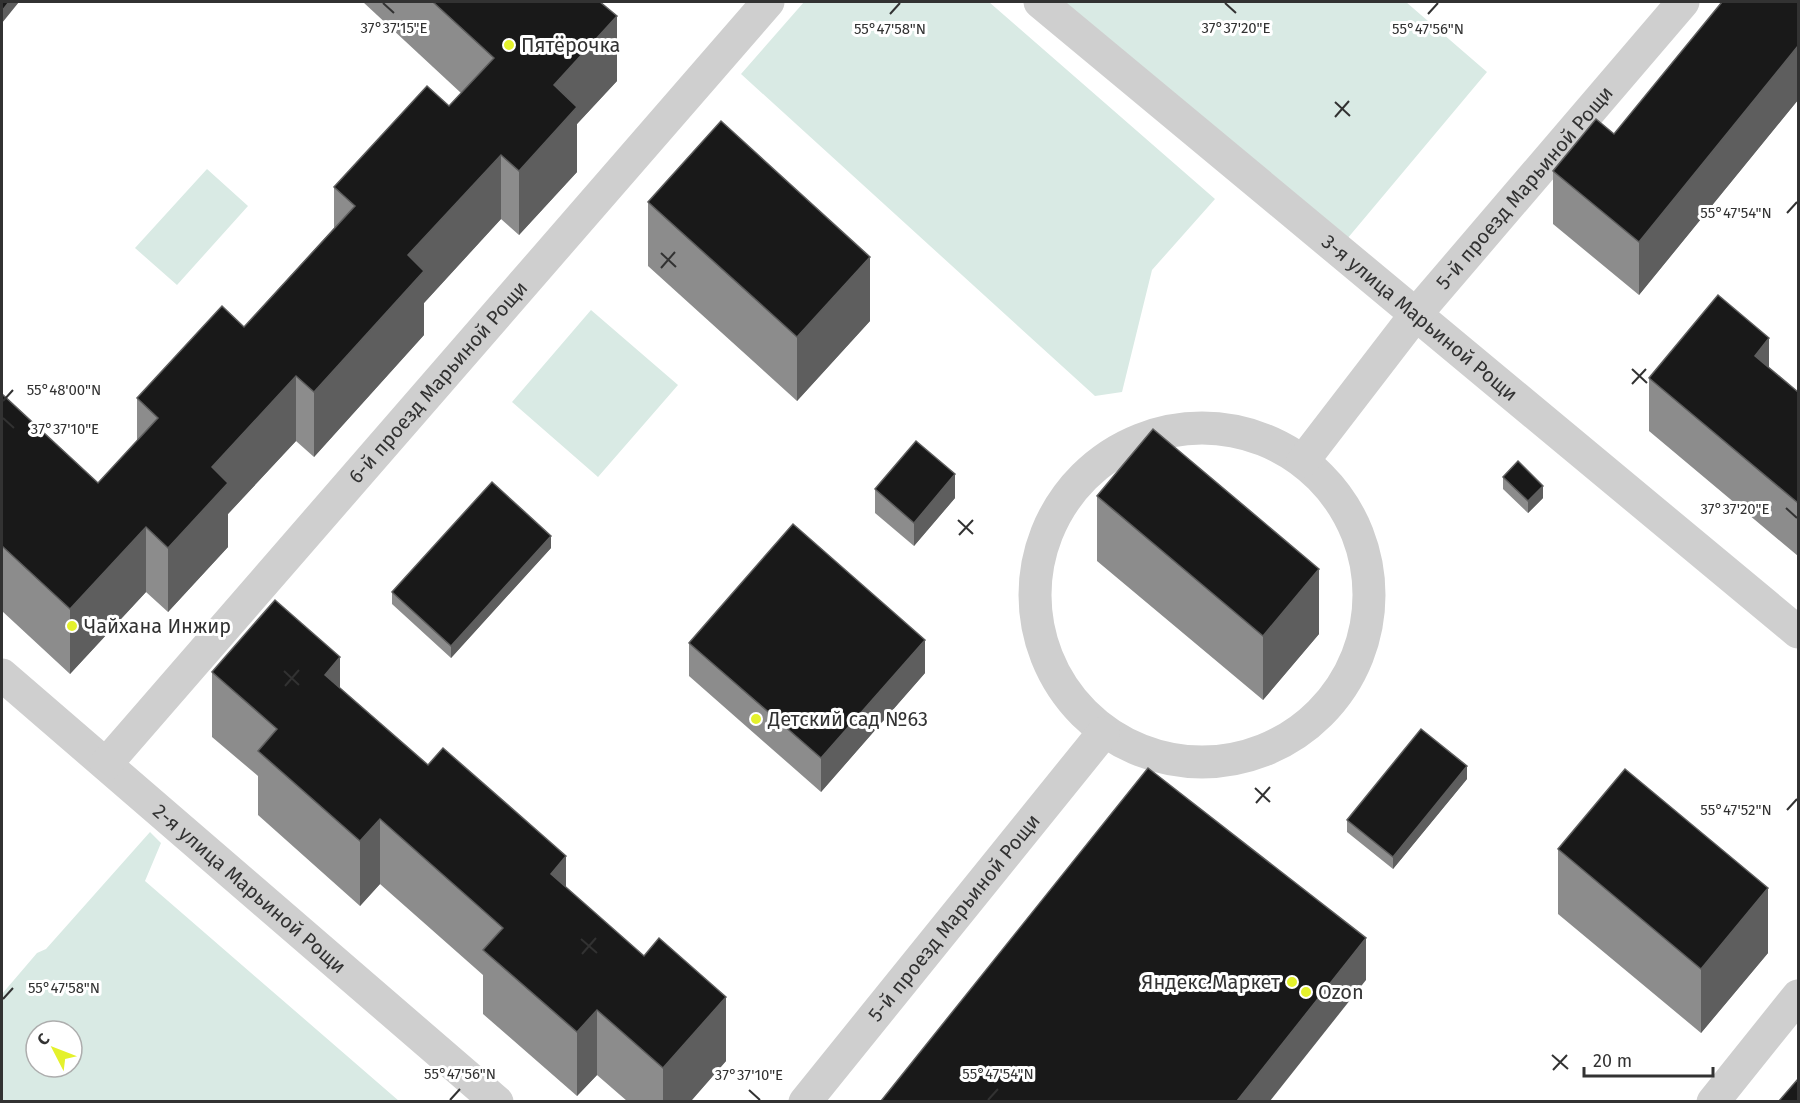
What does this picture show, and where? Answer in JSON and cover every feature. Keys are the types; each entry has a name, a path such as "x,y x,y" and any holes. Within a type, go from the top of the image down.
{"street":[{"name":"6-й проезд Марьиной Рощи","path":"106,764 768,2"},
{"name":"3-я улица Марьиной Рощи","path":"1040,2 1798,633"},
{"name":"5-й проезд Марьиной Рощи","path":"1303,461 1416,314 1683,2"},
{"path":"1188,427 1229,429 1268,440 1303,461 1339,497 1362,542 1370,591 1364,641 1343,688 1309,725 1244,759 1171,762 1103,733 1064,694 1040,644 1033,590 1044,536 1071,488 1113,452 1148,435 1188,427"},
{"name":"2-я улица Марьиной Рощи","path":"2,675 497,1101"},
{"name":"5-й проезд Марьиной Рощи","path":"804,1101 1103,733"},
{"path":"1713,1101 1798,996"}],"shaded area":[{"path":"804,2 989,2 1215,199 1152,270 1122,392 1095,396 741,74"},
{"path":"1064,2 1406,2 1487,72 1347,239"},
{"path":"207,169 248,206 177,285 135,248"},
{"path":"591,310 678,385 598,477 512,402"},
{"path":"150,832 161,843 145,881 399,1101 2,1101 2,994 37,953 46,949"}],"building":[{"path":"2,2 9,2 2,11"},
{"path":"433,2 600,2 617,16 554,85 577,107 519,171 501,155 408,255 424,271 314,392 296,376 212,467 228,483 168,548 146,527 70,609 2,546 2,394 98,483 158,418 137,398 222,306 244,327 355,206 334,187 427,86 449,106 494,58"},
{"path":"1722,2 1798,2 1798,46 1639,242 1553,171 1596,119 1614,134"},
{"path":"721,121 870,257 797,337 648,202"},
{"path":"1718,295 1769,338 1755,356 1798,392 1798,503 1649,378"},
{"path":"1153,429 1319,569 1263,636 1097,496"},
{"path":"916,441 955,474 914,523 875,489"},
{"path":"1518,461 1543,486 1528,501 1503,477"},
{"path":"492,482 551,536 451,646 392,592"},
{"path":"793,524 925,640 821,758 689,643"},
{"path":"275,600 340,657 325,675 428,765 443,748 566,856 551,874 644,956 659,938 726,997 663,1068 597,1010 577,1032 483,950 503,928 380,819 360,841 258,751 277,729 212,672"},
{"path":"1421,729 1467,766 1393,857 1347,820"},
{"path":"1148,768 1366,938 1237,1101 881,1101"},
{"path":"1625,769 1768,888 1701,969 1558,849"},
{"path":"1798,1079 1798,1101 1779,1101"}],"place":[{"name":"Пятёрочка","path":"509,45"},
{"name":"Чайхана Инжир","path":"72,626"},
{"name":"Детский сад №63","path":"756,719"},
{"name":"Яндекс.Маркет","path":"1292,982"},
{"name":"Ozon","path":"1306,992"}]}
